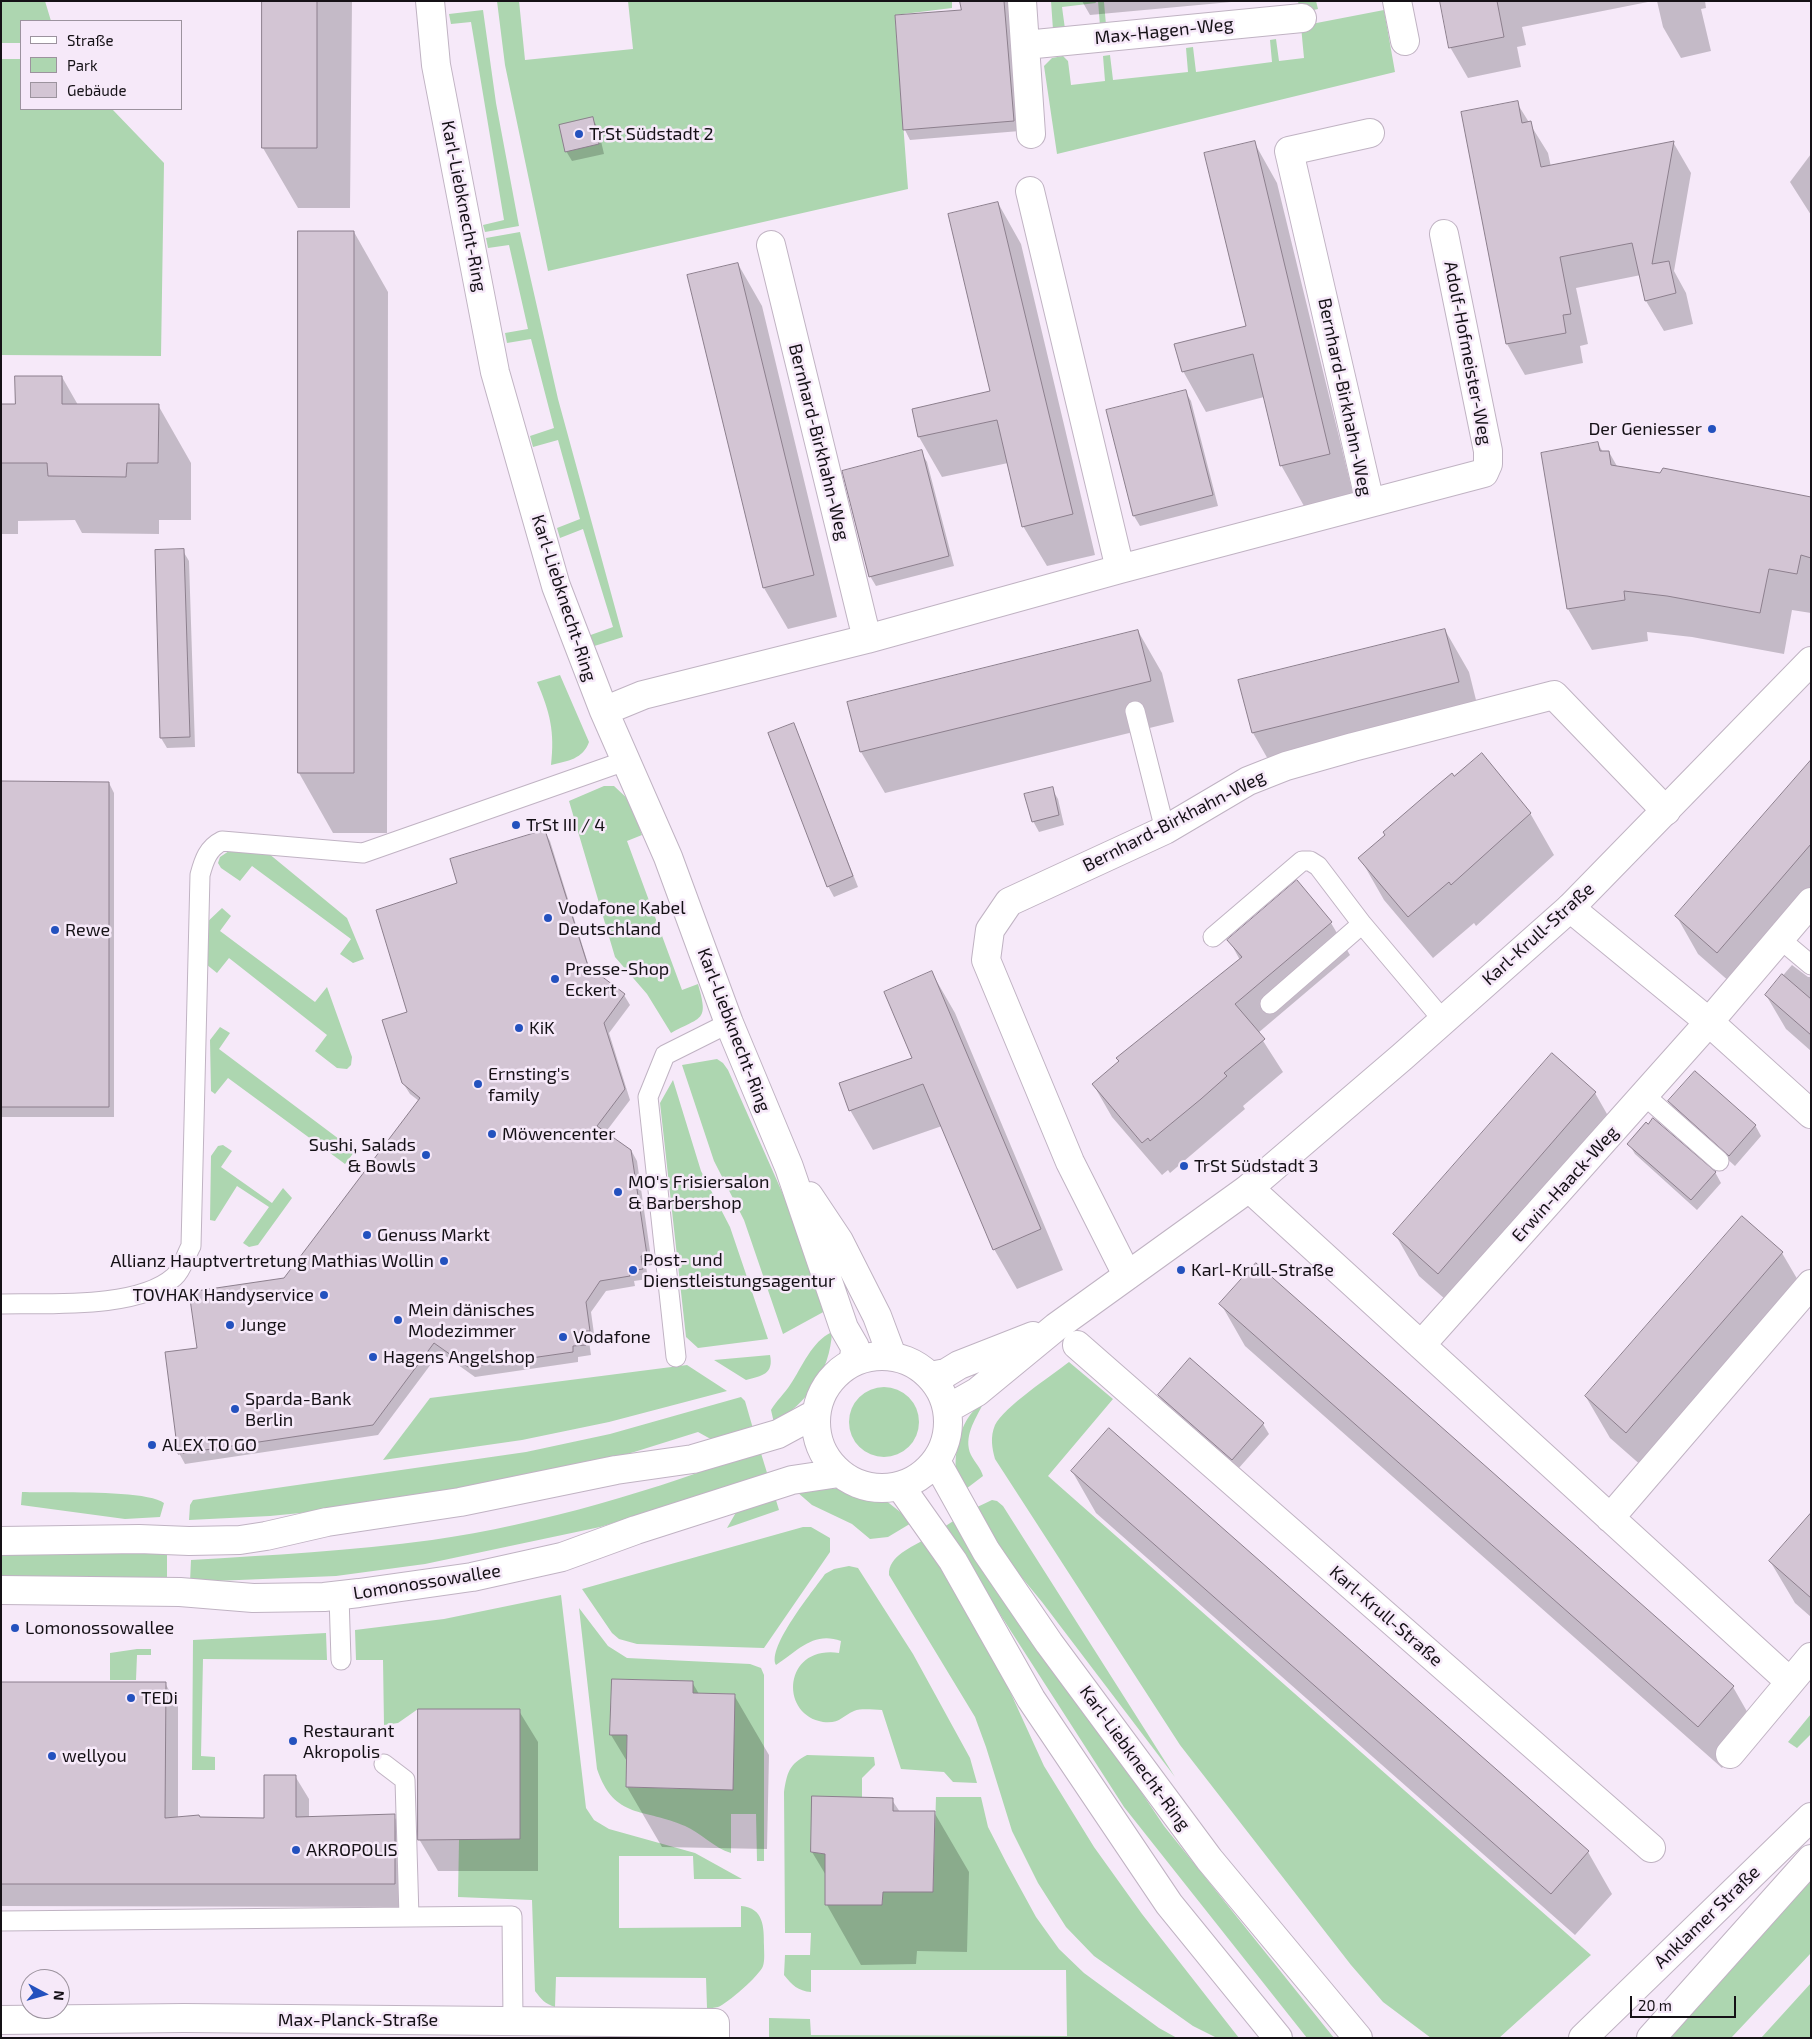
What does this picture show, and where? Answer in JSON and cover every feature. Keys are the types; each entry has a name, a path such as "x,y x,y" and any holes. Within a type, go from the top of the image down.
{"street":[{"name":"Karl-Liebknecht-Ring","path":"430,1 436,65 495,372 556,586 604,711 668,857 729,1023 789,1167 844,1328 855,1347 854,1361"},
{"path":"1022,1 1030,134"},
{"path":"1397,1 1405,41"},
{"name":"Max-Hagen-Weg","path":"1025,45 1302,18"},
{"name":"Bernhard-Birkhahn-Weg","path":"604,711 643,695 867,639 1120,569 1370,503 1289,151 1370,133"},
{"path":"1030,191 1120,569"},
{"name":"Adolf-Hofmeister-Weg","path":"1370,503 1475,477 1484,473 1488,464 1488,451 1444,234"},
{"name":"Bernhard-Birkhahn-Weg","path":"771,245 867,639"},
{"name":"Karl-Krull-Straße","path":"947,1409 976,1392 1056,1327 1248,1188 1443,1020 1570,908 1811,661"},
{"name":"Bernhard-Birkhahn-Weg","path":"1127,1275 1070,1162 986,960 990,930 1009,902 1164,830 1248,781 1286,766 1410,732 1554,696 1666,811"},
{"name":"Erwin-Haack-Weg","path":"1421,1345 1709,1022 1811,902"},
{"path":"1570,908 1709,1022 1811,1114"},
{"name":"Karl-Liebknecht-Ring","path":"789,1167 839,1241 877,1316 892,1356"},
{"path":"1248,1188 1789,1681"},
{"path":"1610,1518 1811,1284"},
{"name":"Karl-Krull-Straße","path":"930,1376 946,1373 969,1361 1056,1327"},
{"name":"Karl-Krull-Straße","path":"1077,1345 1650,1848"},
{"path":"872,1356 892,1356 906,1360 930,1376 941,1391 947,1409 947,1436 936,1461 920,1477 900,1486 879,1489 858,1484 839,1473 828,1461 820,1447 816,1431 816,1414 822,1393 835,1374 854,1361 872,1356"},
{"path":"1,1541 140,1539 189,1541 240,1540 266,1536 327,1522 403,1512 616,1470 693,1459 778,1434 816,1414"},
{"name":"Karl-Liebknecht-Ring","path":"936,1461 986,1551 1049,1643 1209,1859 1358,2038"},
{"name":"Lomonossowallee","path":"1,1590 180,1592 253,1598 339,1596 472,1577 562,1557 636,1530 792,1480 839,1473"},
{"path":"900,1486 953,1561 1031,1700 1168,1904 1278,2038"},
{"path":"1730,1754 1789,1681 1811,1657"},
{"name":"Anklamer Straße","path":"1582,2038 1811,1818"},
{"name":"Anklamer Straße","path":"1651,2038 1811,1859"},
{"name":"Max-Planck-Straße","path":"1,2020 513,2020 624,2029 715,2031"}],"lane":[{"path":"1135,711 1164,830"},
{"path":"1,1304 101,1302 156,1290 176,1276 191,1246 200,875 212,846 222,841 363,853 625,761"},
{"path":"1213,937 1302,862 1310,861 1318,866 1362,924 1443,1020"},
{"path":"1270,1004 1362,924"},
{"path":"1780,939 1811,966"},
{"path":"676,1357 648,1097 665,1055 729,1023"},
{"path":"1644,1095 1719,1161"},
{"path":"339,1596 341,1660"},
{"path":"384,1764 405,1780 409,1916"},
{"path":"1,1921 512,1916 513,2020"}],"green space":[{"path":"1,1 45,1 51,20 20,20 20,43 1,43"},
{"path":"497,1 519,1 525,60 633,49 628,1 952,1 952,8 895,15 908,189 548,271 505,65"},
{"path":"1051,1 1095,1 1096,3 1062,7 1065,29 1053,30"},
{"path":"1098,1 1106,1 1104,2 1106,25 1100,26"},
{"path":"1298,1 1316,1 1318,9 1300,13"},
{"path":"483,10 496,103 519,226 485,232 483,225 504,220 471,22 451,24 449,14"},
{"path":"1384,10 1395,72 1057,154 1044,66 1052,58 1063,56 1068,61 1071,85 1105,81 1103,56 1110,55 1113,80 1188,72 1186,48 1193,47 1196,72 1272,62 1270,40 1276,39 1279,61 1304,58 1301,26"},
{"path":"1,59 20,59 20,110 113,110 164,163 161,356 1,355"},
{"path":"520,232 558,399 623,637 588,648 585,637 613,627 583,529 560,538 557,528 580,519 558,440 533,447 530,436 554,428 531,339 507,343 505,333 528,329 509,245 488,248 486,238"},
{"path":"560,675 589,742 579,756 551,765 552,732 545,703 537,682"},
{"path":"604,786 614,786 630,801 642,835 627,841 682,990 698,984 703,1005 700,1016 671,1033 647,994 615,957 569,801"},
{"path":"229,851 268,853 347,918 364,959 353,963 340,954 351,939 252,866 240,881 221,868 218,863 220,857"},
{"path":"222,908 231,916 220,931 315,1002 327,987 352,1057 351,1065 347,1069 337,1068 315,1051 327,1035 229,958 217,973 201,960 203,926"},
{"path":"220,1027 230,1033 219,1049 355,1151 345,1164 228,1078 215,1094 211,1091 210,1040"},
{"path":"717,1059 728,1070 794,1219 827,1310 783,1334 744,1220 714,1161 682,1065"},
{"path":"673,1080 701,1171 730,1227 768,1339 698,1348 686,1337 660,1103"},
{"path":"223,1145 232,1151 221,1167 272,1203 283,1188 292,1198 258,1245 249,1247 243,1243 269,1207 237,1186 215,1221 210,1220 211,1156 218,1146"},
{"path":"832,1332 827,1360 815,1385 797,1406 774,1423 771,1410 790,1385 813,1348"},
{"path":"770,1355 770,1366 766,1373 746,1380 714,1360"},
{"path":"1069,1362 1113,1399 1048,1476 1591,1955 1499,2038 1431,2038 1383,2002 1351,1965 1180,1745 995,1459 992,1447 992,1434 1000,1418 1040,1383"},
{"path":"687,1365 727,1391 609,1422 522,1440 383,1460 430,1398"},
{"path":"884,1387 897,1390 909,1397 916,1409 919,1422 916,1435 909,1447 897,1454 884,1457 871,1454 859,1447 852,1435 849,1422 852,1409 859,1397 871,1390"},
{"path":"741,1397 745,1401 754,1432 716,1442 698,1432 615,1458 403,1503 270,1516 189,1520 190,1505 193,1500 526,1452 610,1434"},
{"path":"983,1404 971,1429 968,1442 971,1455 983,1476 962,1492 956,1470 958,1444 967,1419 974,1410"},
{"path":"760,1450 768,1476 600,1527 425,1564 336,1576 190,1582 191,1560 372,1547 474,1533 599,1504 680,1479"},
{"path":"825,1488 842,1489 861,1497 885,1500 913,1522 888,1537 870,1539 852,1524 812,1505 797,1492"},
{"path":"22,1492 119,1494 154,1499 164,1503 160,1517 125,1519 21,1505"},
{"path":"775,1497 779,1510 727,1528 738,1509"},
{"path":"992,1500 997,1501 1003,1506 1175,1777 1042,1602 996,1546 973,1509"},
{"path":"958,1518 1164,1826 1334,2038 1307,2038 1124,1807 944,1527"},
{"path":"803,1527 811,1527 830,1538 830,1552 764,1648 637,1644 619,1639 612,1633 582,1589"},
{"path":"927,1538 1007,1685 1044,1766 1094,1847 1142,1914 1239,2038 1217,2038 1193,2026 1094,1956 1066,1927 1038,1883 1012,1831 975,1717 889,1575 892,1562 897,1557"},
{"path":"1,1554 167,1554 167,1579 1,1579"},
{"path":"849,1566 858,1568 913,1654 970,1758 977,1783 953,1782 944,1772 901,1769 882,1710 857,1710 837,1721 823,1722 809,1717 799,1707 794,1695 794,1682 798,1669 807,1659 820,1653 839,1653 841,1641 822,1639 814,1641 806,1644 776,1665 775,1657 778,1646 793,1619 825,1574 834,1569"},
{"path":"561,1595 586,1808 594,1820 609,1829 695,1853 742,1879 694,1879 693,1856 619,1856 619,1928 741,1927 741,1906 754,1910 761,1920 764,1939 763,1966 743,1989 718,2007 707,2008 706,1978 556,1977 555,2007 544,2001 535,1991 532,1900 458,1897 459,1839 520,1839 520,1710 418,1709 398,1723 384,1725 383,1660 356,1660 355,1630 444,1619"},
{"path":"579,1608 608,1646 627,1658 750,1664 761,1668 764,1675 764,1861 757,1861 756,1814 731,1814 731,1853 719,1848 685,1826 632,1810 622,1805 612,1797 597,1769","holes":["612,1679 693,1681 693,1693 735,1694 733,1776 681,1789 626,1787 627,1735 610,1735"]},
{"path":"326,1633 327,1660 203,1659 201,1756 215,1757 215,1770 192,1770 193,1640"},
{"path":"151,1649 151,1655 137,1655 136,1680 110,1680 110,1653"},
{"path":"1811,1714 1811,1734 1797,1748 1788,1742"},
{"path":"807,1755 874,1757 875,1765 862,1778 862,1798 812,1796 811,1852 825,1854 825,1905 882,1905 883,1892 933,1892 936,1797 981,1797 988,1827 1036,1917 1059,1949 1084,1973 1159,2028 1177,2038 769,2038 769,2018 810,2019 811,2035 1067,2036 1066,1970 811,1970 811,1992 799,1989 790,1982 784,1975 785,1955 810,1955 811,1933 785,1933 784,1792 790,1770 796,1762"},
{"path":"1811,1879 1811,1953 1731,2038 1665,2038"},
{"path":"1811,1983 1811,2038 1761,2038"}],"building":[{"path":"262,1 317,1 317,148 262,148"},
{"path":"960,1 1004,1 1014,121 903,130 895,15 961,10"},
{"path":"1440,1 1497,1 1504,37 1449,48"},
{"path":"1518,101 1522,123 1531,121 1541,167 1674,141 1652,264 1669,261 1676,293 1645,301 1632,243 1560,257 1571,314 1563,315 1566,333 1506,344 1461,112"},
{"name":"TrSt Südstadt 2","path":"593,117 599,144 565,152 559,125"},
{"path":"1255,141 1330,454 1280,466 1253,354 1182,372 1174,344 1246,326 1204,153"},
{"path":"998,202 1073,514 1022,527 997,420 918,437 912,409 990,391 948,214"},
{"path":"298,231 354,231 354,773 298,773"},
{"path":"738,263 814,575 763,588 687,275"},
{"path":"15,376 62,376 62,404 159,404 158,463 127,463 126,477 48,476 47,463 1,463 1,404 15,404"},
{"path":"1186,390 1213,495 1133,516 1106,410"},
{"path":"1598,442 1600,451 1609,451 1611,465 1660,473 1663,468 1811,497 1811,558 1801,555 1797,574 1769,569 1760,613 1667,596 1624,591 1625,600 1567,609 1541,453"},
{"path":"922,450 949,556 869,577 842,471"},
{"path":"184,549 190,737 160,738 155,550"},
{"path":"1445,629 1459,682 1252,733 1238,680"},
{"path":"1138,630 1151,681 860,752 847,702"},
{"path":"794,723 853,876 827,887 768,733"},
{"path":"1482,753 1531,813 1451,885 1449,882 1408,917 1358,858 1385,835 1383,832 1427,794 1452,773 1454,776"},
{"path":"1811,760 1811,844 1717,953 1675,916"},
{"name":"Rewe","path":"1,781 109,782 109,1107 1,1107"},
{"path":"1053,787 1059,815 1032,822 1024,794"},
{"name":"Möwencenter","path":"545,830 588,966 625,994 604,1023 625,1089 597,1126 631,1150 647,1255 641,1256 643,1269 629,1271 630,1276 600,1281 586,1302 590,1331 584,1331 586,1345 573,1346 573,1352 468,1367 434,1343 373,1425 178,1454 165,1352 197,1348 189,1292 284,1278 420,1098 402,1083 382,1020 407,1012 376,910 457,883 450,859"},
{"path":"1297,880 1332,922 1235,1004 1265,1039 1224,1073 1227,1076 1201,1099 1150,1141 1148,1138 1142,1143 1092,1084 1119,1061 1116,1058 1242,957 1227,940"},
{"path":"932,971 1041,1229 993,1250 923,1084 849,1111 839,1083 912,1058 884,992"},
{"path":"1782,974 1811,999 1811,1035 1765,995"},
{"path":"1552,1053 1596,1092 1438,1274 1393,1234"},
{"path":"1695,1071 1756,1125 1729,1156 1668,1101"},
{"path":"1653,1118 1716,1172 1691,1200 1627,1144 1646,1122 1648,1124"},
{"path":"1742,1216 1783,1252 1626,1433 1585,1396"},
{"path":"1256,1263 1734,1686 1698,1727 1219,1304"},
{"path":"1190,1358 1264,1423 1232,1460 1158,1395"},
{"path":"1109,1428 1589,1851 1551,1894 1071,1471"},
{"path":"1811,1513 1811,1598 1769,1561"},
{"path":"612,1679 693,1681 693,1693 735,1694 733,1790 626,1787 627,1735 610,1735"},
{"path":"1,1682 166,1682 165,1818 199,1815 200,1817 264,1818 264,1775 296,1775 296,1817 395,1814 395,1884 1,1884"},
{"path":"418,1709 520,1709 520,1839 418,1840"},
{"path":"812,1796 893,1798 893,1811 935,1811 933,1892 883,1892 882,1905 825,1905 825,1854 811,1852"}],"place":[{"name":"TrSt Südstadt 2","path":"579,134"},
{"name":"Der Geniesser","path":"1712,429"},
{"name":"TrSt III / 4","path":"516,825"},
{"name":"Vodafone Kabel Deutschland","path":"548,918"},
{"name":"Rewe","path":"55,930"},
{"name":"Presse-Shop Eckert","path":"555,979"},
{"name":"KiK","path":"519,1028"},
{"name":"Ernsting's family","path":"478,1084"},
{"name":"Möwencenter","path":"492,1134"},
{"name":"Sushi, Salads & Bowls","path":"426,1155"},
{"name":"TrSt Südstadt 3","path":"1184,1166"},
{"name":"MO's Frisiersalon & Barbershop","path":"618,1192"},
{"name":"Genuss Markt","path":"367,1235"},
{"name":"Allianz Hauptvertretung Mathias Wollin","path":"444,1261"},
{"name":"Post- und Dienstleistungsagentur","path":"633,1270"},
{"name":"Karl-Krull-Straße","path":"1181,1270"},
{"name":"TOVHAK Handyservice","path":"324,1295"},
{"name":"Mein dänisches Modezimmer","path":"398,1320"},
{"name":"Junge","path":"230,1325"},
{"name":"Vodafone","path":"563,1337"},
{"name":"Hagens Angelshop","path":"373,1357"},
{"name":"Sparda-Bank Berlin","path":"235,1409"},
{"name":"ALEX TO GO","path":"152,1445"},
{"name":"Lomonossowallee","path":"15,1628"},
{"name":"TEDi","path":"131,1698"},
{"name":"Restaurant Akropolis","path":"293,1741"},
{"name":"wellyou","path":"52,1756"},
{"name":"AKROPOLIS","path":"296,1850"}]}
